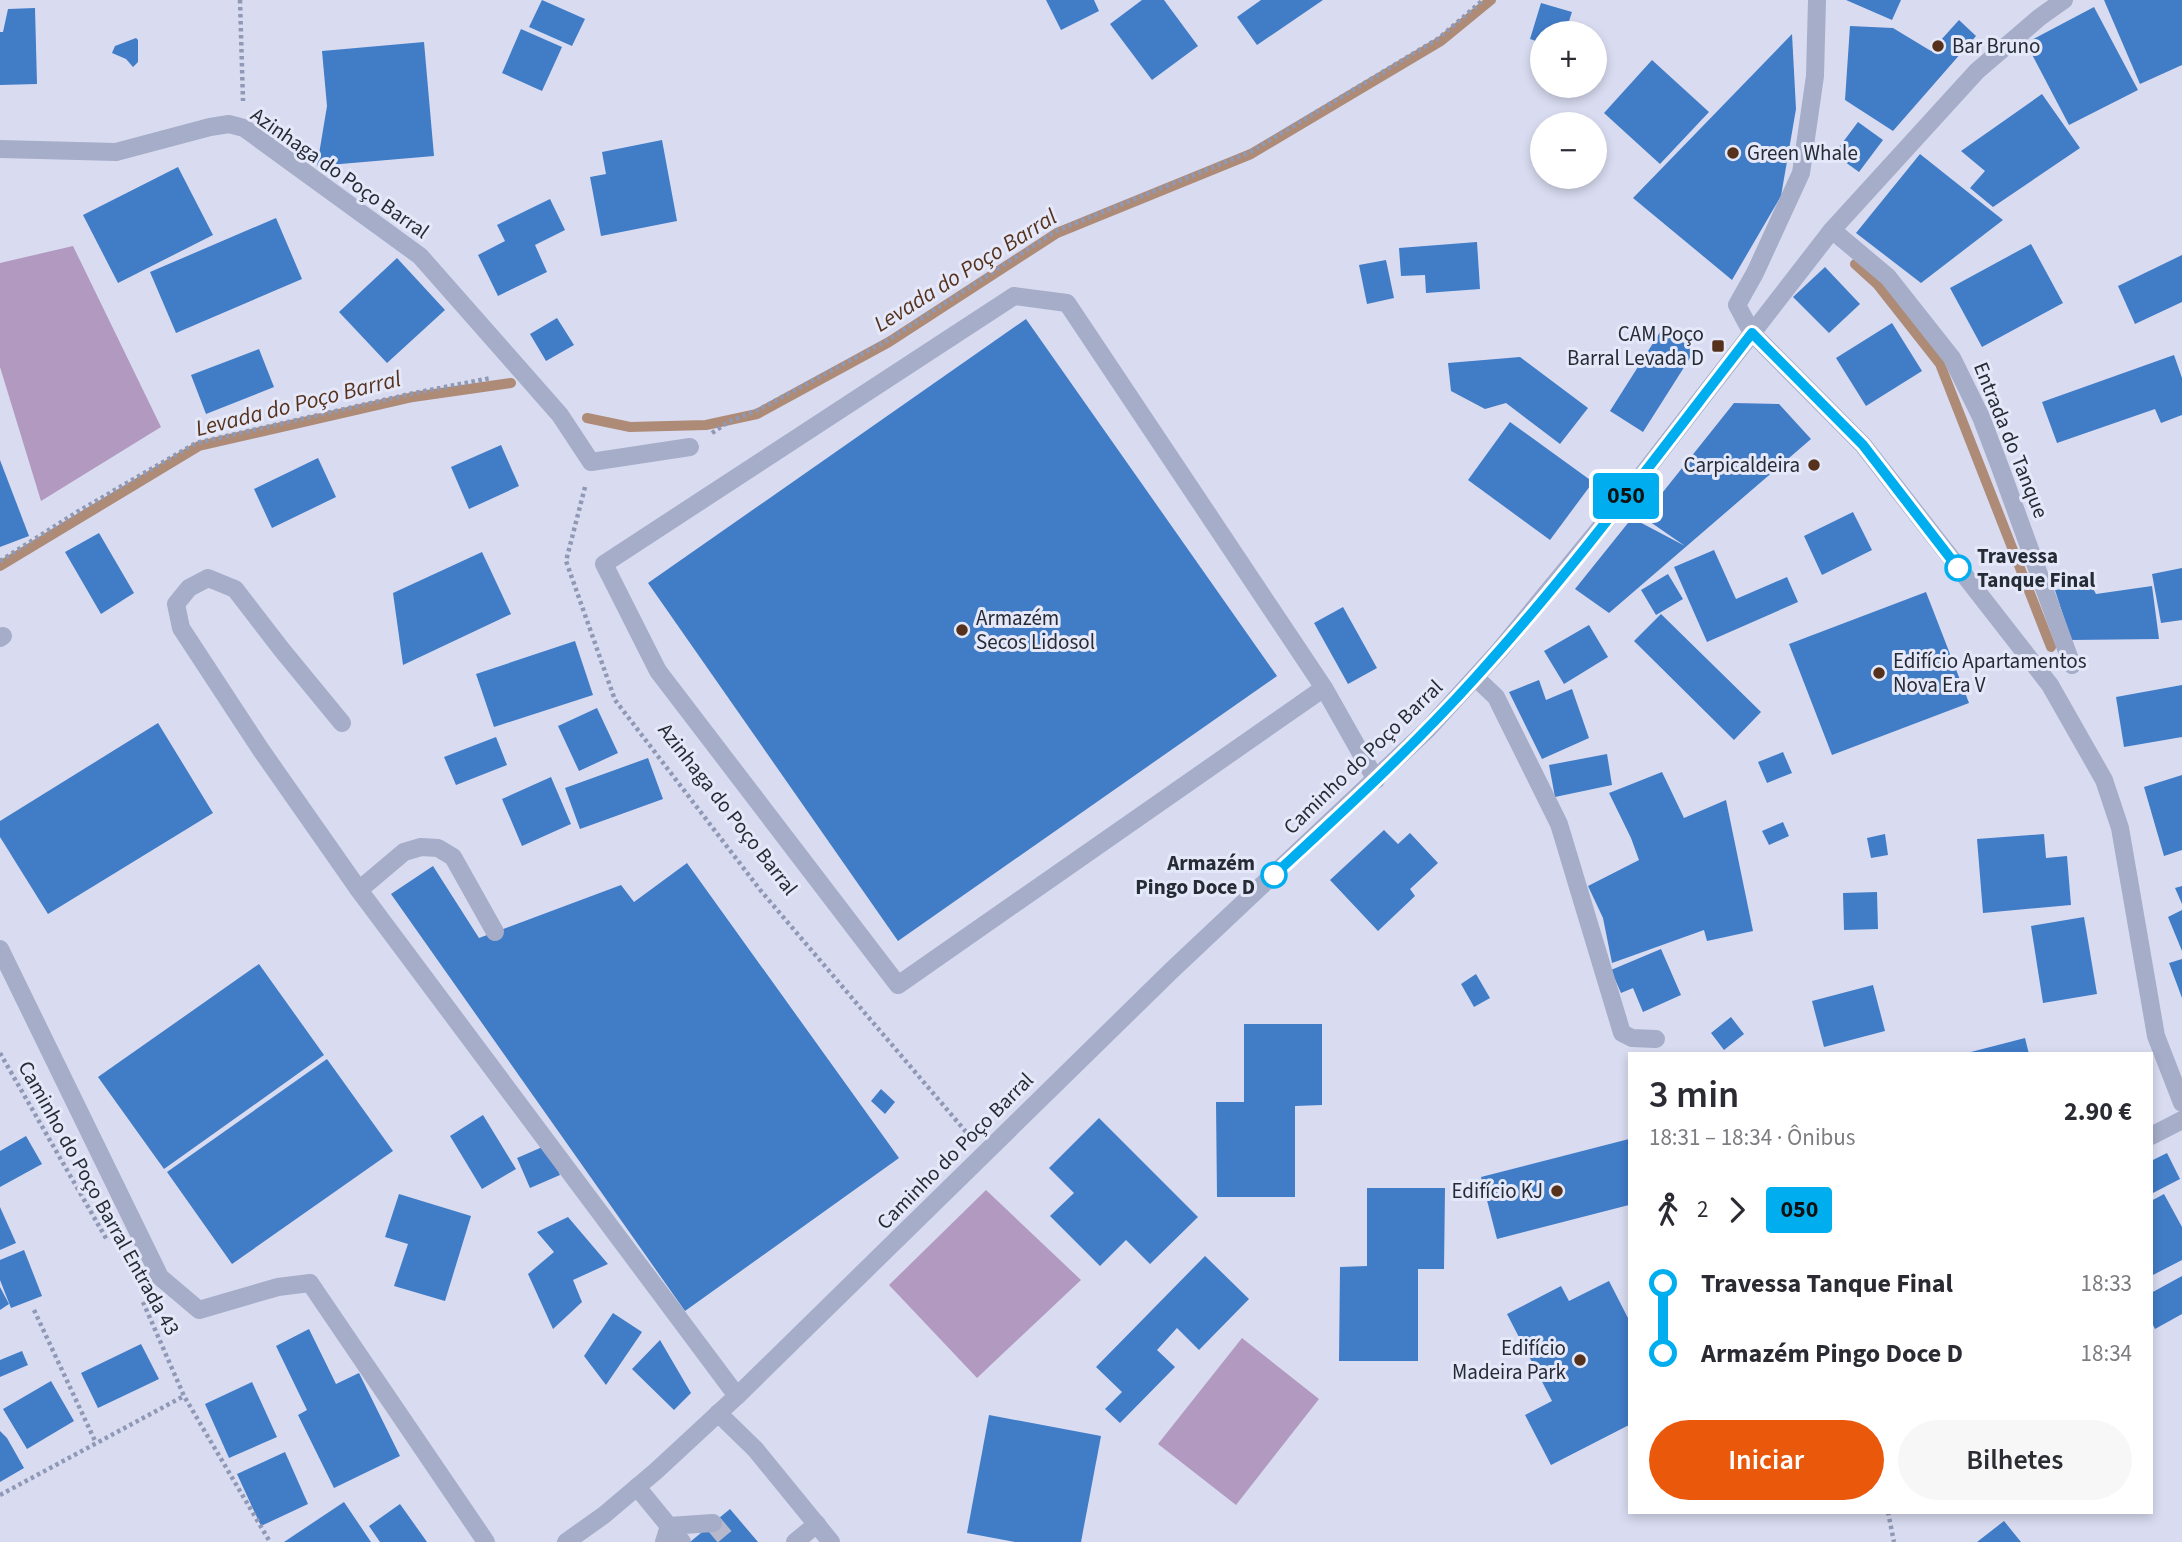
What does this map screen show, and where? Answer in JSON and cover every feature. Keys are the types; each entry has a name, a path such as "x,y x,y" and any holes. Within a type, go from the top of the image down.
{"street":[{"path":"1817,0 1815,76 1801,173 1755,273 1737,305 1752,333 1871,456 2050,685 2104,780 2120,828 2156,1036 2182,1103"},
{"name":"Caminho do Poço Barral","path":"566,1542 604,1516 737,1396 1172,970 1428,729 1476,678 1610,516 1832,230 1977,71 2064,0"},
{"name":"Azinhaga do Poço Barral","path":"0,149 116,152 210,127 229,124 244,128 420,256 560,415 591,462"},
{"name":"Entrada do Tanque","path":"1832,230 1888,276 1952,358 1981,417 2072,665"},
{"path":"1324,688 898,985 658,671 604,564 1014,296 1067,303 1324,688 1376,780"},
{"path":"591,462 690,447"},
{"path":"342,723 236,589 208,578 189,587 176,604 181,628 261,750 359,890 737,1396"},
{"path":"1476,678 1496,697 1559,824 1622,1033 1632,1038 1656,1039"},
{"path":"359,890 404,852 421,847 438,848 453,857 495,932"},
{"path":"0,949 160,1277 199,1310 278,1287 310,1283 486,1542"},
{"path":"2153,1135 2182,1120"},
{"path":"718,1413 755,1449 831,1542"},
{"path":"637,1487 666,1534 682,1542"},
{"path":"666,1534 713,1523"},
{"path":"795,1542 817,1524"}],"path":[{"path":"240,0 244,128"},
{"path":"690,447 730,421 758,410 888,340 1056,231 1250,152 1439,38 1483,0"},
{"path":"0,561 77,512 196,443 414,393 523,372"},
{"name":"Azinhaga do Poço Barral","path":"591,462 566,561 615,700 761,891 969,1136"},
{"name":"Caminho do Poço Barral Entrada 43","path":"0,1053 109,1243"},
{"name":"Caminho do Poço Barral Entrada 43","path":"136,1291 150,1314 184,1396 270,1542"},
{"path":"34,1310 96,1444"},
{"path":"0,1495 184,1396"},
{"path":"1888,1514 1894,1542"}],"shaded area":[{"path":"73,246 161,427 41,501 0,367 0,263"},
{"path":"986,1190 1081,1280 977,1378 889,1285"},
{"path":"1242,1338 1319,1399 1236,1505 1158,1444"}],"building":[{"path":"542,0 585,19 572,46 529,27"},
{"path":"1046,0 1094,0 1099,11 1061,30"},
{"path":"1142,0 1164,0 1198,46 1152,80 1110,24"},
{"path":"1261,0 1323,0 1257,45 1237,17"},
{"path":"1846,0 1901,0 1892,20"},
{"path":"2104,0 2182,0 2182,65 2140,84"},
{"path":"1541,3 1572,12 1569,21 1536,21"},
{"path":"2094,7 2138,90 2069,125 2026,43"},
{"path":"35,8 37,84 0,85 0,32 3,32 8,9"},
{"path":"1959,20 1976,36 1893,131 1845,100 1850,26 1893,28 1931,51"},
{"path":"521,29 562,47 542,91 502,73"},
{"name":"Green Whale","path":"1792,34 1796,109 1781,196 1732,280 1633,198"},
{"path":"136,38 138,62 133,67 126,59 112,53 115,46"},
{"path":"424,42 434,156 317,166 327,106 322,51"},
{"path":"1652,60 1709,112 1660,164 1605,112"},
{"path":"2042,94 2080,148 1993,207 1970,188 1985,171 1961,151"},
{"path":"1858,122 1883,140 1859,172 1834,154"},
{"path":"662,140 677,221 601,236 590,177 606,174 602,152"},
{"path":"1920,154 2003,220 1921,283 1856,233"},
{"path":"178,167 213,235 118,283 83,215"},
{"path":"550,199 565,230 535,245 547,272 498,296 478,255 505,241 497,225"},
{"path":"276,218 302,279 176,333 150,272"},
{"path":"1477,242 1480,289 1426,293 1425,275 1401,276 1399,248"},
{"path":"2031,244 2063,303 1982,347 1950,288"},
{"path":"2182,255 2182,302 2135,324 2118,286"},
{"path":"397,258 445,310 387,363 339,312"},
{"path":"1386,260 1394,298 1367,304 1359,265"},
{"path":"1825,267 1860,304 1829,333 1793,297"},
{"path":"557,318 574,345 546,361 530,334"},
{"name":"Armazém Secos Lidosol","path":"1026,319 1277,676 898,941 648,583"},
{"path":"1892,323 1922,371 1866,406 1836,358"},
{"path":"1662,329 1695,350 1643,432 1610,411"},
{"path":"259,349 274,387 206,414 191,375"},
{"path":"2174,355 2182,378 2182,415 2161,423 2155,409 2057,443 2042,402"},
{"path":"1520,357 1588,408 1560,444 1506,403 1485,409 1451,391 1448,363"},
{"path":"1734,403 1779,404 1811,439 1609,613 1575,589 1632,518 1685,546 1643,517"},
{"path":"1510,422 1593,482 1550,540 1468,480"},
{"path":"501,445 519,486 469,509 451,467"},
{"path":"318,458 336,497 272,528 254,489"},
{"path":"0,460 29,536 0,547"},
{"path":"1853,512 1872,550 1822,575 1804,536"},
{"path":"99,533 134,593 101,614 65,552"},
{"path":"1714,550 1736,599 1787,577 1798,602 1707,642 1674,567"},
{"path":"482,552 511,614 403,665 393,593"},
{"path":"2182,568 2182,620 2161,623 2152,574"},
{"path":"1668,574 1683,599 1656,615 1641,590"},
{"path":"2091,585 2096,594 2152,586 2159,639 2071,640 2055,590"},
{"name":"Edifício Apartamentos Nova Era V","path":"1926,592 1969,703 1832,755 1789,644"},
{"path":"1343,607 1377,668 1348,684 1314,623"},
{"path":"1661,614 1761,712 1734,740 1634,641"},
{"path":"1589,625 1608,657 1564,684 1544,651"},
{"path":"575,641 593,695 494,727 476,674"},
{"path":"1539,680 1546,700 1572,689 1589,738 1542,759 1509,692"},
{"path":"2182,685 2182,737 2124,747 2116,697"},
{"path":"597,708 618,753 579,771 558,726"},
{"path":"158,723 213,813 48,914 0,837 0,821"},
{"path":"496,737 507,765 456,785 444,757"},
{"path":"1783,752 1792,773 1767,783 1758,762"},
{"path":"1607,754 1612,785 1555,797 1549,765"},
{"path":"648,758 663,799 580,829 565,788"},
{"path":"1662,772 1684,818 1726,800 1753,931 1707,941 1704,930 1612,963 1603,918 1588,886 1639,860 1609,793"},
{"path":"2182,775 2182,850 2164,856 2144,787"},
{"path":"551,777 571,824 522,846 502,799"},
{"path":"1783,822 1789,836 1769,845 1762,831"},
{"path":"1384,830 1398,844 1410,833 1438,863 1410,889 1415,896 1378,931 1330,880"},
{"path":"1885,834 1888,855 1871,858 1867,838"},
{"path":"2044,834 2046,858 2067,856 2071,905 1983,913 1977,839"},
{"path":"687,863 899,1158 685,1311 391,894 433,866 479,938 621,885 634,902"},
{"path":"2182,886 2182,904 2175,888"},
{"path":"1877,892 1878,929 1844,930 1843,893"},
{"path":"2182,910 2182,951 2168,917"},
{"path":"2084,917 2097,994 2043,1003 2031,926"},
{"path":"1661,949 1681,995 1643,1012 1633,988 1621,993 1611,970"},
{"path":"2182,959 2182,998 2169,963"},
{"path":"259,964 324,1055 164,1169 98,1077"},
{"path":"1476,974 1490,998 1474,1007 1461,984"},
{"path":"1873,985 1885,1031 1824,1047 1812,1001"},
{"path":"1731,1017 1744,1034 1724,1050 1711,1033"},
{"path":"1244,1024 1322,1024 1322,1105 1295,1106 1295,1197 1217,1197 1216,1102 1244,1102"},
{"path":"2025,1038 2028,1052 1971,1052"},
{"path":"327,1059 393,1151 232,1264 167,1172"},
{"path":"881,1089 895,1102 885,1114 871,1101"},
{"path":"483,1115 516,1169 482,1189 450,1136"},
{"path":"1099,1118 1198,1217 1150,1264 1126,1240 1100,1266 1050,1216 1074,1193 1049,1168"},
{"path":"26,1136 42,1164 0,1187 0,1151"},
{"name":"Edifício KJ","path":"1628,1139 1628,1205 1497,1239 1481,1177"},
{"path":"547,1145 560,1175 530,1188 517,1158"},
{"path":"2167,1153 2180,1179 2153,1193 2153,1160"},
{"path":"1367,1188 1445,1188 1444,1269 1418,1269 1418,1361 1339,1361 1340,1267 1367,1266"},
{"path":"399,1194 471,1216 445,1301 394,1286 408,1244 385,1237"},
{"path":"2164,1194 2182,1227 2182,1260 2153,1275 2153,1200"},
{"path":"0,1207 16,1243 0,1250"},
{"path":"568,1217 608,1264 573,1280 582,1302 553,1329 528,1274 554,1252 537,1232"},
{"path":"24,1250 42,1296 11,1308 0,1280 0,1260"},
{"path":"1205,1256 1249,1299 1199,1350 1177,1328 1157,1350 1175,1367 1120,1423 1105,1409 1122,1392 1096,1367"},
{"path":"2182,1276 2182,1314 2155,1329 2153,1325 2153,1292"},
{"name":"Edifício Madeira Park","path":"1609,1281 1628,1318 1628,1426 1551,1465 1525,1415 1552,1401 1507,1314 1561,1286 1569,1301"},
{"path":"0,1287 9,1304 0,1310"},
{"path":"613,1313 642,1332 606,1385 584,1356"},
{"path":"309,1329 336,1384 359,1373 400,1456 334,1488 298,1415 307,1410 276,1346"},
{"path":"660,1340 691,1393 674,1410 632,1369"},
{"path":"141,1344 159,1379 98,1408 81,1373"},
{"path":"22,1351 28,1365 0,1377 0,1360"},
{"path":"51,1381 74,1421 27,1449 3,1409"},
{"path":"252,1382 277,1437 229,1458 205,1404"},
{"path":"989,1415 1101,1436 1081,1542 1015,1542 967,1533"},
{"path":"0,1431 24,1468 0,1482"},
{"path":"285,1452 308,1504 261,1526 237,1474"},
{"path":"344,1502 371,1542 284,1542"},
{"path":"400,1504 427,1542 380,1542 369,1526"},
{"path":"730,1509 758,1542 690,1542"},
{"path":"2004,1521 2021,1542 1977,1542"}],"waterway":[{"name":"Levada do Poço Barral","path":"587,418 630,427 706,425 757,414 889,342 1057,233 1251,154 1441,41 1491,0"},
{"path":"1855,264 1877,284 1940,364 2051,647"},
{"name":"Levada do Poço Barral","path":"0,566 199,446 413,397 511,383"}],"tunnel":[{"path":"713,1523 729,1542"}],"bus line":[{"name":"050","path":"1274,875 1376,780 1476,678 1618,506 1752,333 1863,445 1958,568"}],"place":[{"name":"Bar Bruno","path":"1938,46"},
{"name":"Green Whale","path":"1733,153"},
{"name":"CAM Poço Barral Levada D","path":"1718,346"},
{"name":"Carpicaldeira","path":"1814,465"},
{"name":"Travessa Tanque Final","path":"1958,568"},
{"name":"Armazém Secos Lidosol","path":"962,630"},
{"name":"Edifício Apartamentos Nova Era V","path":"1879,673"},
{"name":"Armazém Pingo Doce D","path":"1274,875"},
{"name":"Edifício KJ","path":"1557,1191"},
{"name":"Edifício Madeira Park","path":"1580,1360"}]}
